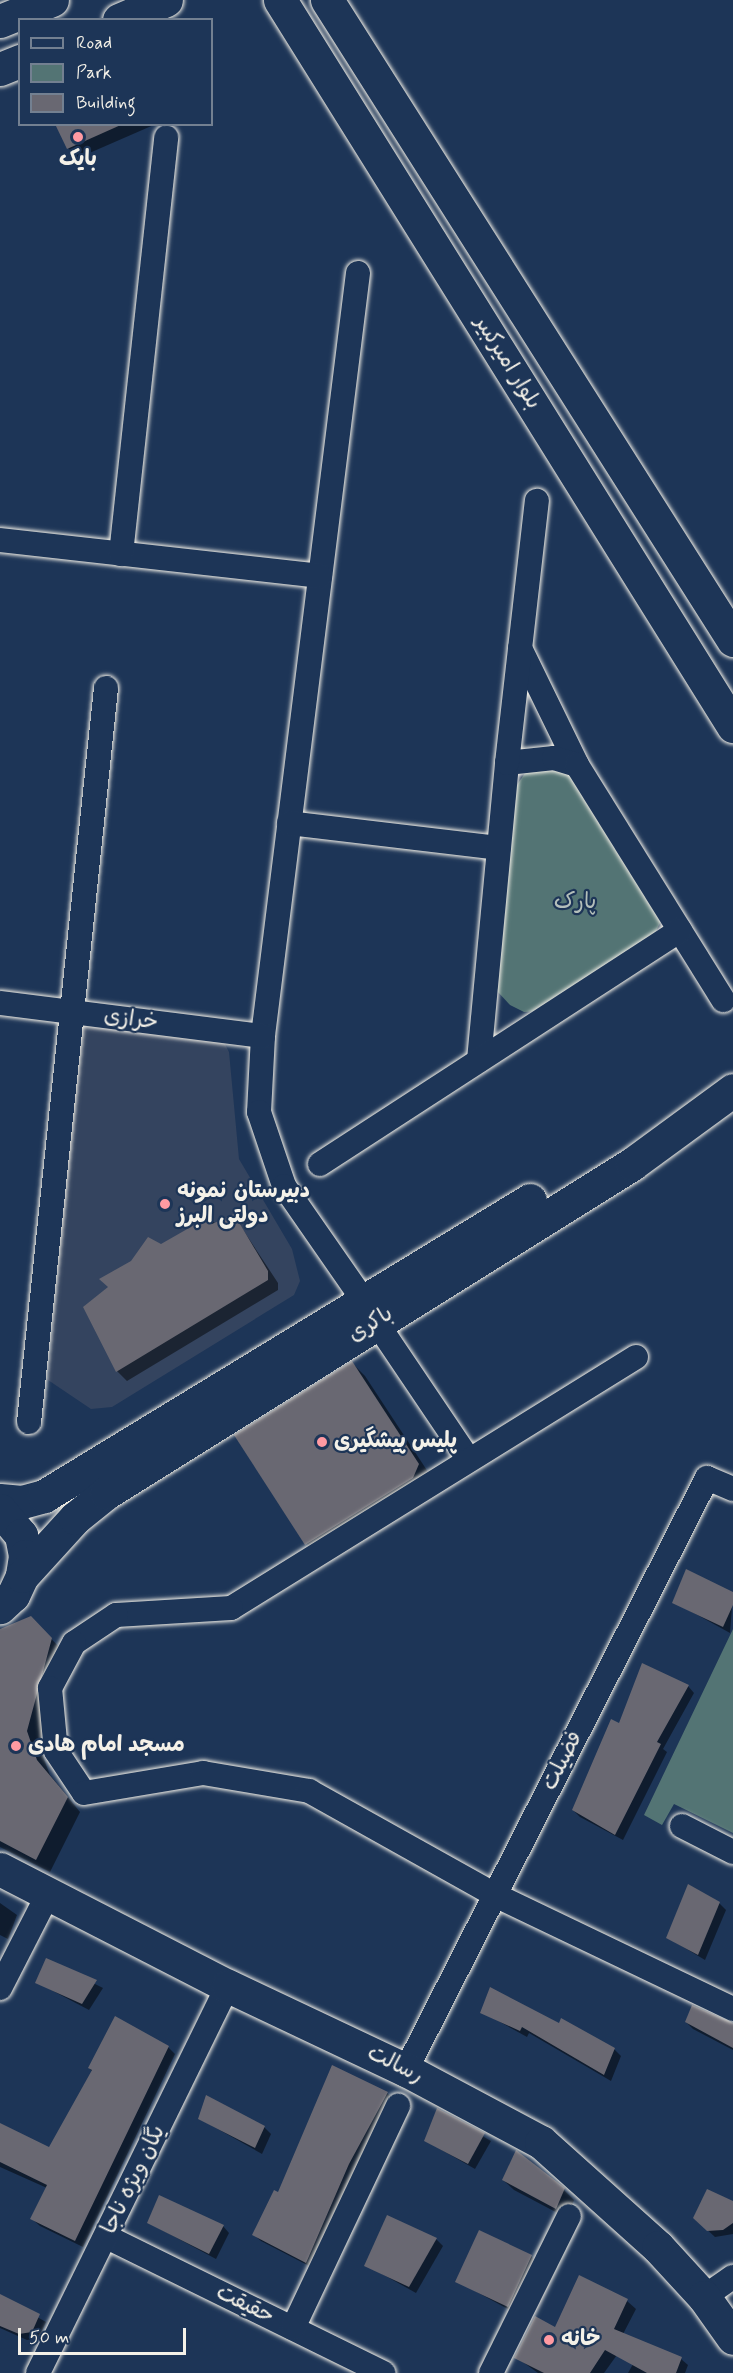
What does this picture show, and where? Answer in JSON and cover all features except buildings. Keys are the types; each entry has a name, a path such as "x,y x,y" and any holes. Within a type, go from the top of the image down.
{"street":[{"path":"0,21 52,0"},
{"path":"124,18 166,0"},
{"name":"بلوار امیرکبیر","path":"327,0 733,640"},
{"name":"بلوار امیرکبیر","path":"284,3 733,726"},
{"path":"0,69 18,62"},
{"path":"121,554 166,137"},
{"path":"358,273 263,1036 259,1112 284,1186 469,1460"},
{"path":"479,1060 507,763 537,501"},
{"path":"0,540 320,576"},
{"path":"520,648 577,765 723,1000"},
{"path":"29,1422 106,688"},
{"path":"507,763 554,758 577,765"},
{"path":"289,823 499,848"},
{"path":"320,1164 680,930"},
{"name":"خرازی","path":"0,1003 263,1036"},
{"name":"باکری","path":"0,1607 13,1595 22,1576 75,1518 106,1493 370,1311 733,1075"},
{"name":"باکری","path":"0,1500 22,1502 44,1496 632,1164 733,1090"},
{"path":"636,1357 231,1608 116,1615 74,1643 50,1688 56,1750 84,1793 203,1773 309,1791 495,1895 733,2009"},
{"name":"فضیلت","path":"406,2070 706,1478 733,1489"},
{"path":"0,1510 21,1535 25,1556 22,1576"},
{"path":"682,1826 733,1852"},
{"name":"رسالت","path":"0,1869 228,1986 406,2070 541,2142 658,2247 704,2297 733,2338"},
{"path":"0,1988 48,1894"},
{"name":"یگان ویژه ناجا","path":"38,2373 107,2237 228,1986"},
{"path":"293,2328 398,2106"},
{"path":"491,2373 569,2216"},
{"name":"حقیقت","path":"107,2237 383,2373"},
{"path":"704,2297 733,2277"}],"shaded area":[{"name":"دبیرستان نمونه دولتی البرز","path":"91,1015 222,1038 229,1052 239,1159 292,1249 300,1281 294,1295 112,1407 91,1409 48,1380 79,1027"}],"green space":[{"name":"پارک","path":"561,760 660,909 660,923 654,935 538,1011 524,1012 510,1005 497,991 517,785 527,770"},
{"path":"733,1629 733,1833 674,1804 662,1825 644,1815"}],"place":[{"name":"بایک","path":"78,137"},
{"name":"دبیرستان نمونه دولتی البرز","path":"165,1204"},
{"name":"پلیس پیشگیری","path":"322,1442"},
{"name":"مسجد امام هادی","path":"16,1746"},
{"name":"خانه","path":"549,2340"}]}
